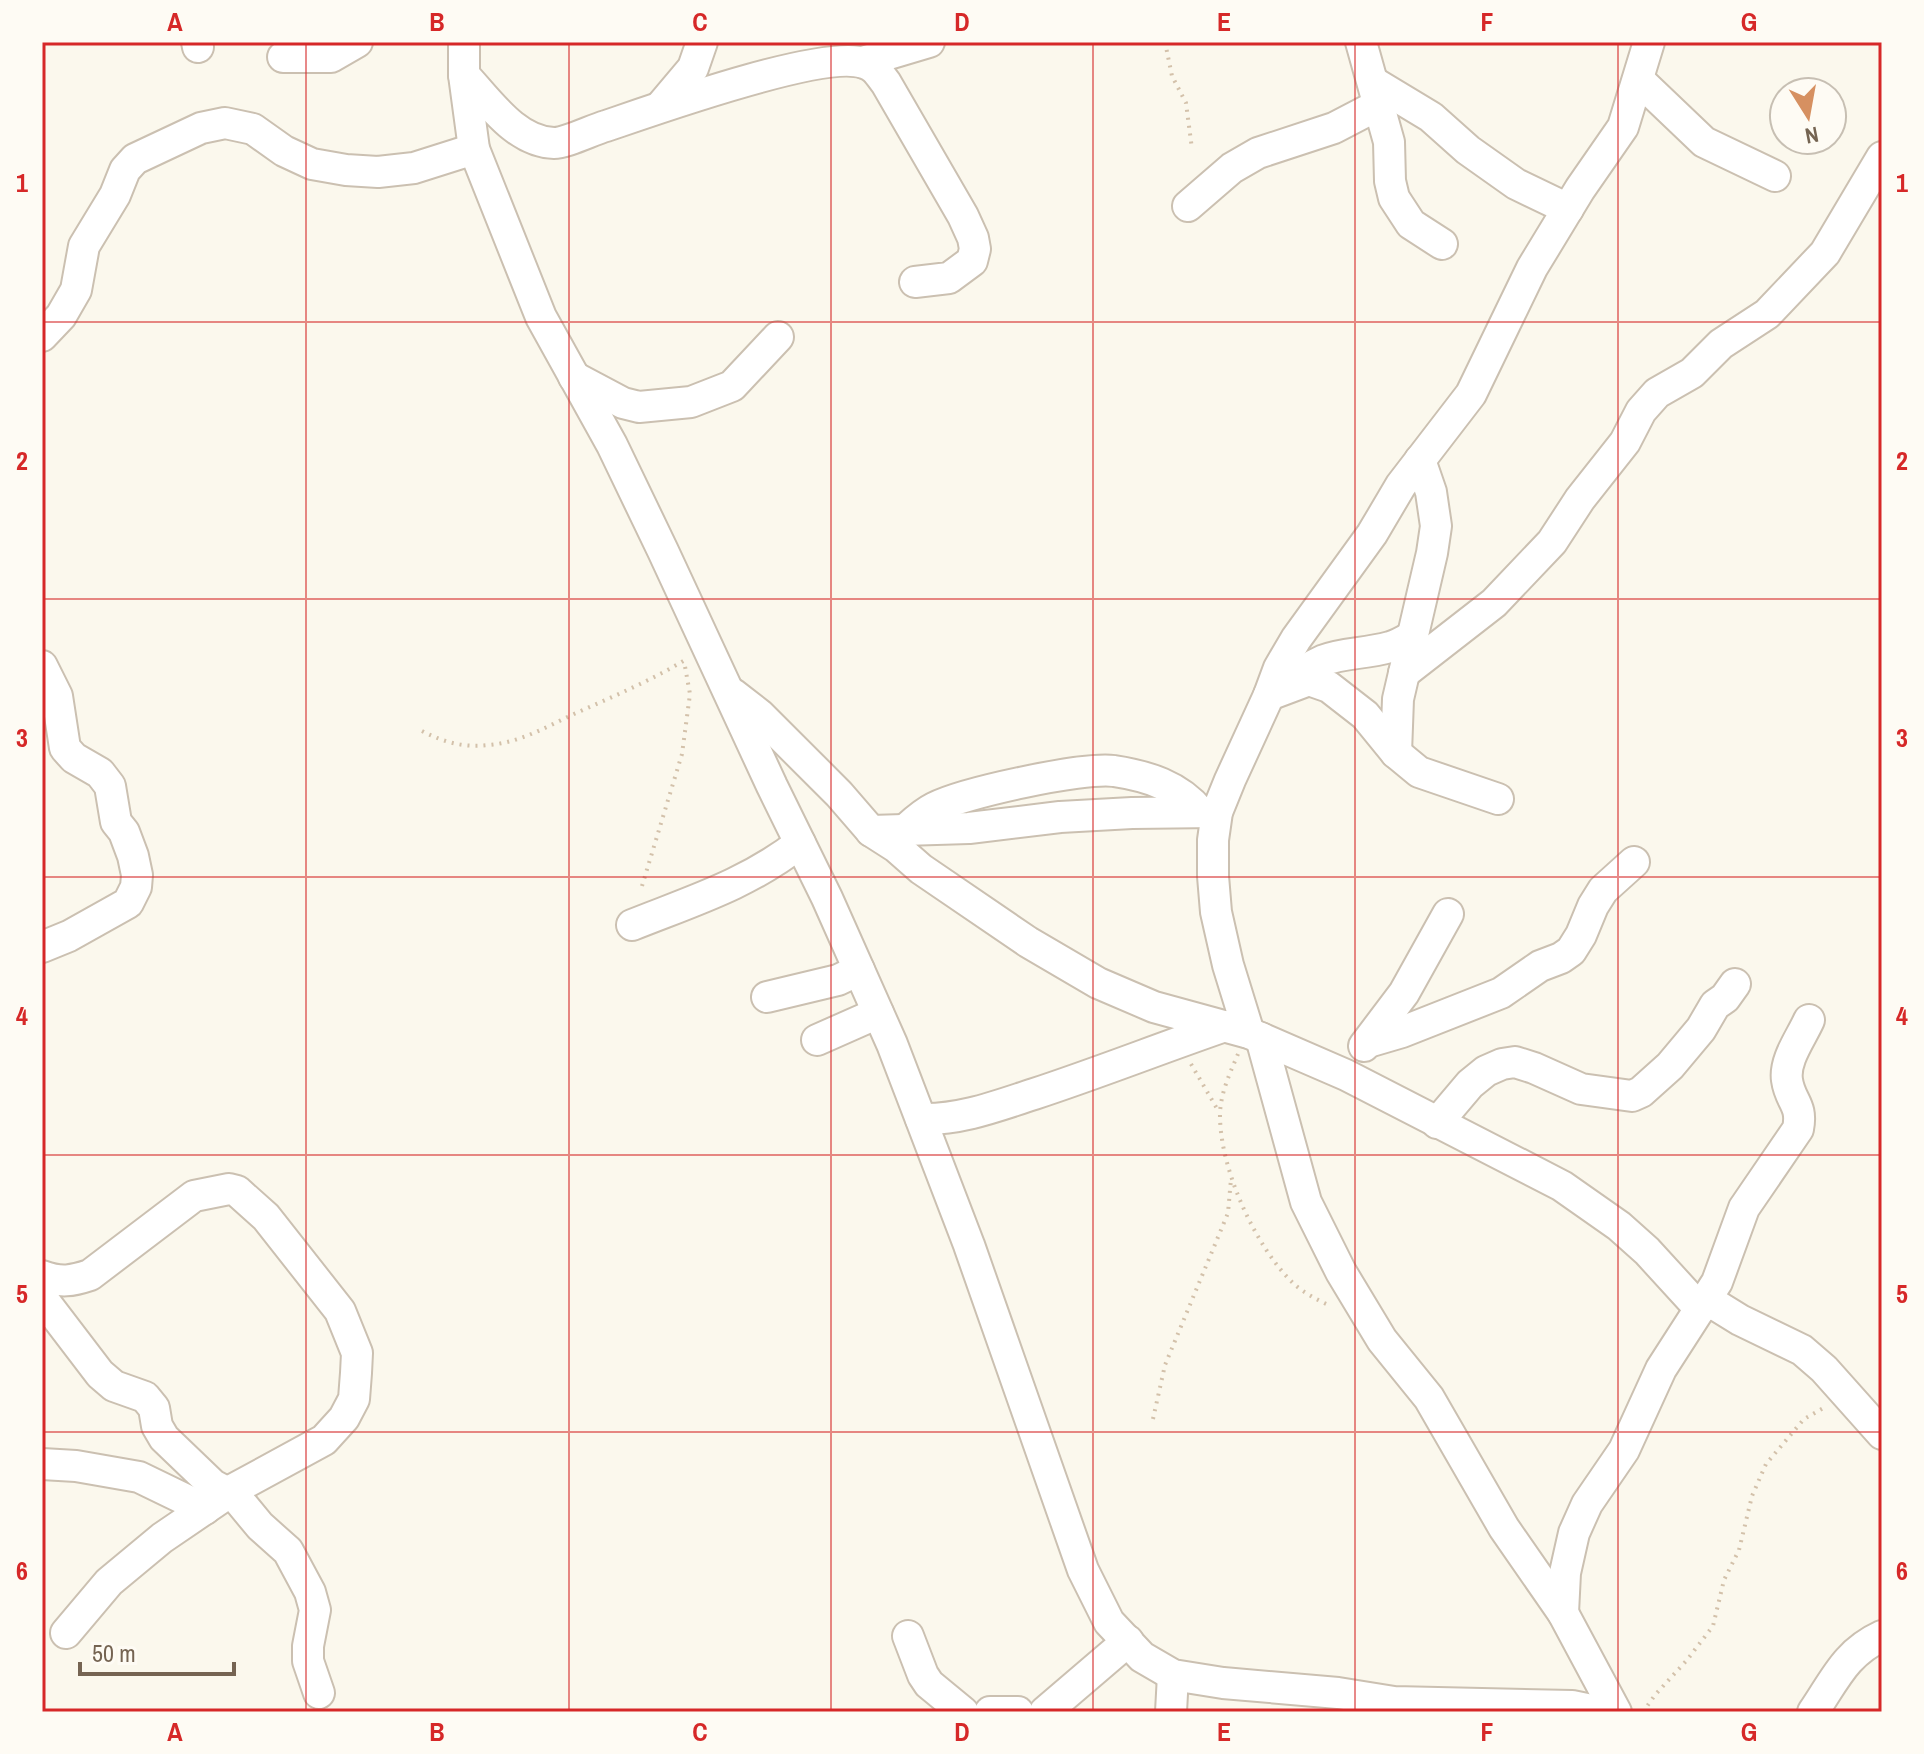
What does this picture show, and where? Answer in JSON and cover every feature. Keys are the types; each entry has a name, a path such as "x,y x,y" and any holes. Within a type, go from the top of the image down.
{"street":[{"path":"283,57 331,57 357,42"},
{"path":"464,42 464,75 474,149 541,317 612,445 695,652 727,689 760,715 839,794 871,831 993,919 1098,983 1154,1007 1245,1032 1324,1066 1562,1186 1619,1226 1703,1304 1802,1350 1824,1369 1882,1434"},
{"path":"660,107 693,68 702,42"},
{"path":"862,62 929,42"},
{"path":"1361,42 1389,142 1390,181 1394,198 1411,224 1442,244"},
{"path":"1281,690 1279,668 1296,639 1372,534 1401,485 1471,394 1532,268 1623,127 1649,42"},
{"path":"464,75 511,126 528,136 555,143 811,55 862,62 874,67 973,238 975,249 972,261 963,270 949,278 915,282"},
{"path":"1639,80 1704,142 1775,176"},
{"path":"1188,206 1232,168 1258,153 1334,128 1376,93 1404,98 1516,184 1568,209"},
{"path":"42,336 61,316 76,290 84,246 115,195 125,170 135,159 201,128 225,123 253,129 284,151 312,164 346,170 378,172 414,168 474,149"},
{"path":"1404,673 1494,603 1552,542 1580,499 1625,442 1641,411 1657,393 1692,373 1721,344 1767,314 1825,253 1882,157"},
{"path":"574,377 623,403 639,407 691,402 732,386 778,337"},
{"path":"1396,753 1398,699 1436,526 1431,492 1420,460"},
{"path":"1413,636 1393,646 1316,662 1281,690 1209,812 1216,912 1245,1032 1306,1202 1341,1272 1382,1340 1429,1398 1504,1528 1563,1613 1616,1712"},
{"path":"42,666 57,696 65,748 74,758 98,772 110,786 116,822 124,832 133,856 136,887 128,903 69,936 42,947"},
{"path":"1281,690 1309,680 1329,687 1365,715 1396,753 1419,772 1498,799"},
{"path":"727,689 878,1013 1015,1372 1083,1570 1109,1622 1142,1657 1173,1675 1394,1702 1478,1708 1572,1706 1601,1712"},
{"path":"42,751 78,770 98,772"},
{"path":"904,831 920,817 945,803 1012,785 1084,772 1112,771 1155,781 1187,796 1209,812"},
{"path":"871,831 969,828 1060,817 1209,812"},
{"path":"632,925 706,898 772,865 800,843"},
{"path":"1368,1042 1501,993 1540,966 1561,958 1571,951 1603,890 1634,862"},
{"path":"1324,1066 1360,1051 1368,1042 1404,993 1448,914"},
{"path":"767,997 838,980 859,970"},
{"path":"1437,1123 1470,1084 1486,1071 1515,1062 1581,1089 1632,1096 1641,1092 1670,1066 1701,1029 1715,1005 1725,998 1735,984"},
{"path":"817,1040 878,1013"},
{"path":"1563,1613 1565,1573 1574,1533 1587,1504 1624,1450 1661,1369 1717,1282 1744,1208 1798,1129 1801,1118 1799,1106 1790,1092 1787,1069 1809,1020"},
{"path":"921,1119 945,1120 971,1115 1178,1042 1245,1032"},
{"path":"66,1633 109,1582 162,1538 221,1498 324,1440 344,1418 354,1399 357,1353 340,1311 266,1217 245,1196 229,1189 194,1196 90,1275 45,1287 106,1381 145,1397 154,1408 157,1426 164,1438 221,1498 288,1551 310,1592 315,1610 308,1661 319,1693"},
{"path":"42,1464 139,1477 221,1498"},
{"path":"908,1636 929,1684 963,1712"},
{"path":"1813,1712 1848,1658 1864,1644 1882,1636"},
{"path":"1045,1712 1128,1641"},
{"path":"1171,1712 1173,1675"},
{"path":"990,1712 1018,1712"}],"path":[{"path":"1165,42 1172,76 1188,110 1192,149"},
{"path":"422,731 461,745 518,740 647,681 695,652"},
{"path":"642,886 682,754 695,652"},
{"path":"1245,1032 1222,1096 1220,1114 1222,1140 1231,1175 1241,1202 1271,1257 1295,1286 1335,1308"},
{"path":"1178,1042 1220,1114"},
{"path":"1153,1419 1165,1365 1228,1213 1231,1175"},
{"path":"1643,1712 1713,1626 1724,1580 1739,1550 1752,1496 1766,1464 1804,1419 1848,1395"}]}
